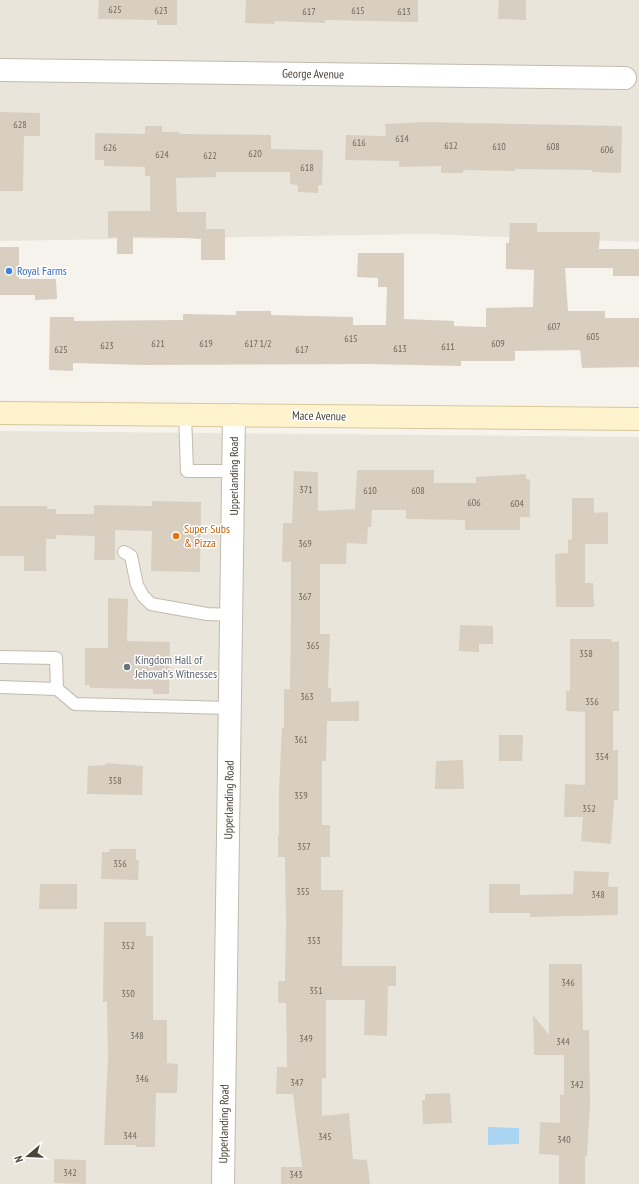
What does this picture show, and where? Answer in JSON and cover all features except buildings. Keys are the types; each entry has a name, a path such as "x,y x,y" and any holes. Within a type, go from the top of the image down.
{"main road":[{"name":"Mace Avenue","path":"0,413 639,419"}],"street":[{"name":"George Avenue","path":"0,70 625,78"},
{"name":"Upperlanding Road","path":"223,1184 234,415"}],"lane":[{"path":"185,414 187,471 234,471"},
{"path":"124,552 131,556 137,585 143,596 151,604 207,614 232,615"},
{"path":"0,657 56,658 57,689"},
{"path":"0,687 57,689 75,704 230,708"}],"shaded area":[{"path":"0,0 639,0 639,242 425,234 0,241"},
{"path":"0,431 639,437 639,1184 0,1184"}],"water":[{"path":"488,1127 519,1128 519,1144 488,1145"}],"place":[{"name":"Royal Farms","path":"9,271"},
{"name":"Super Subs & Pizza","path":"176,536"},
{"name":"Kingdom Hall of Jehovah’s Witnesses","path":"127,667"}]}
